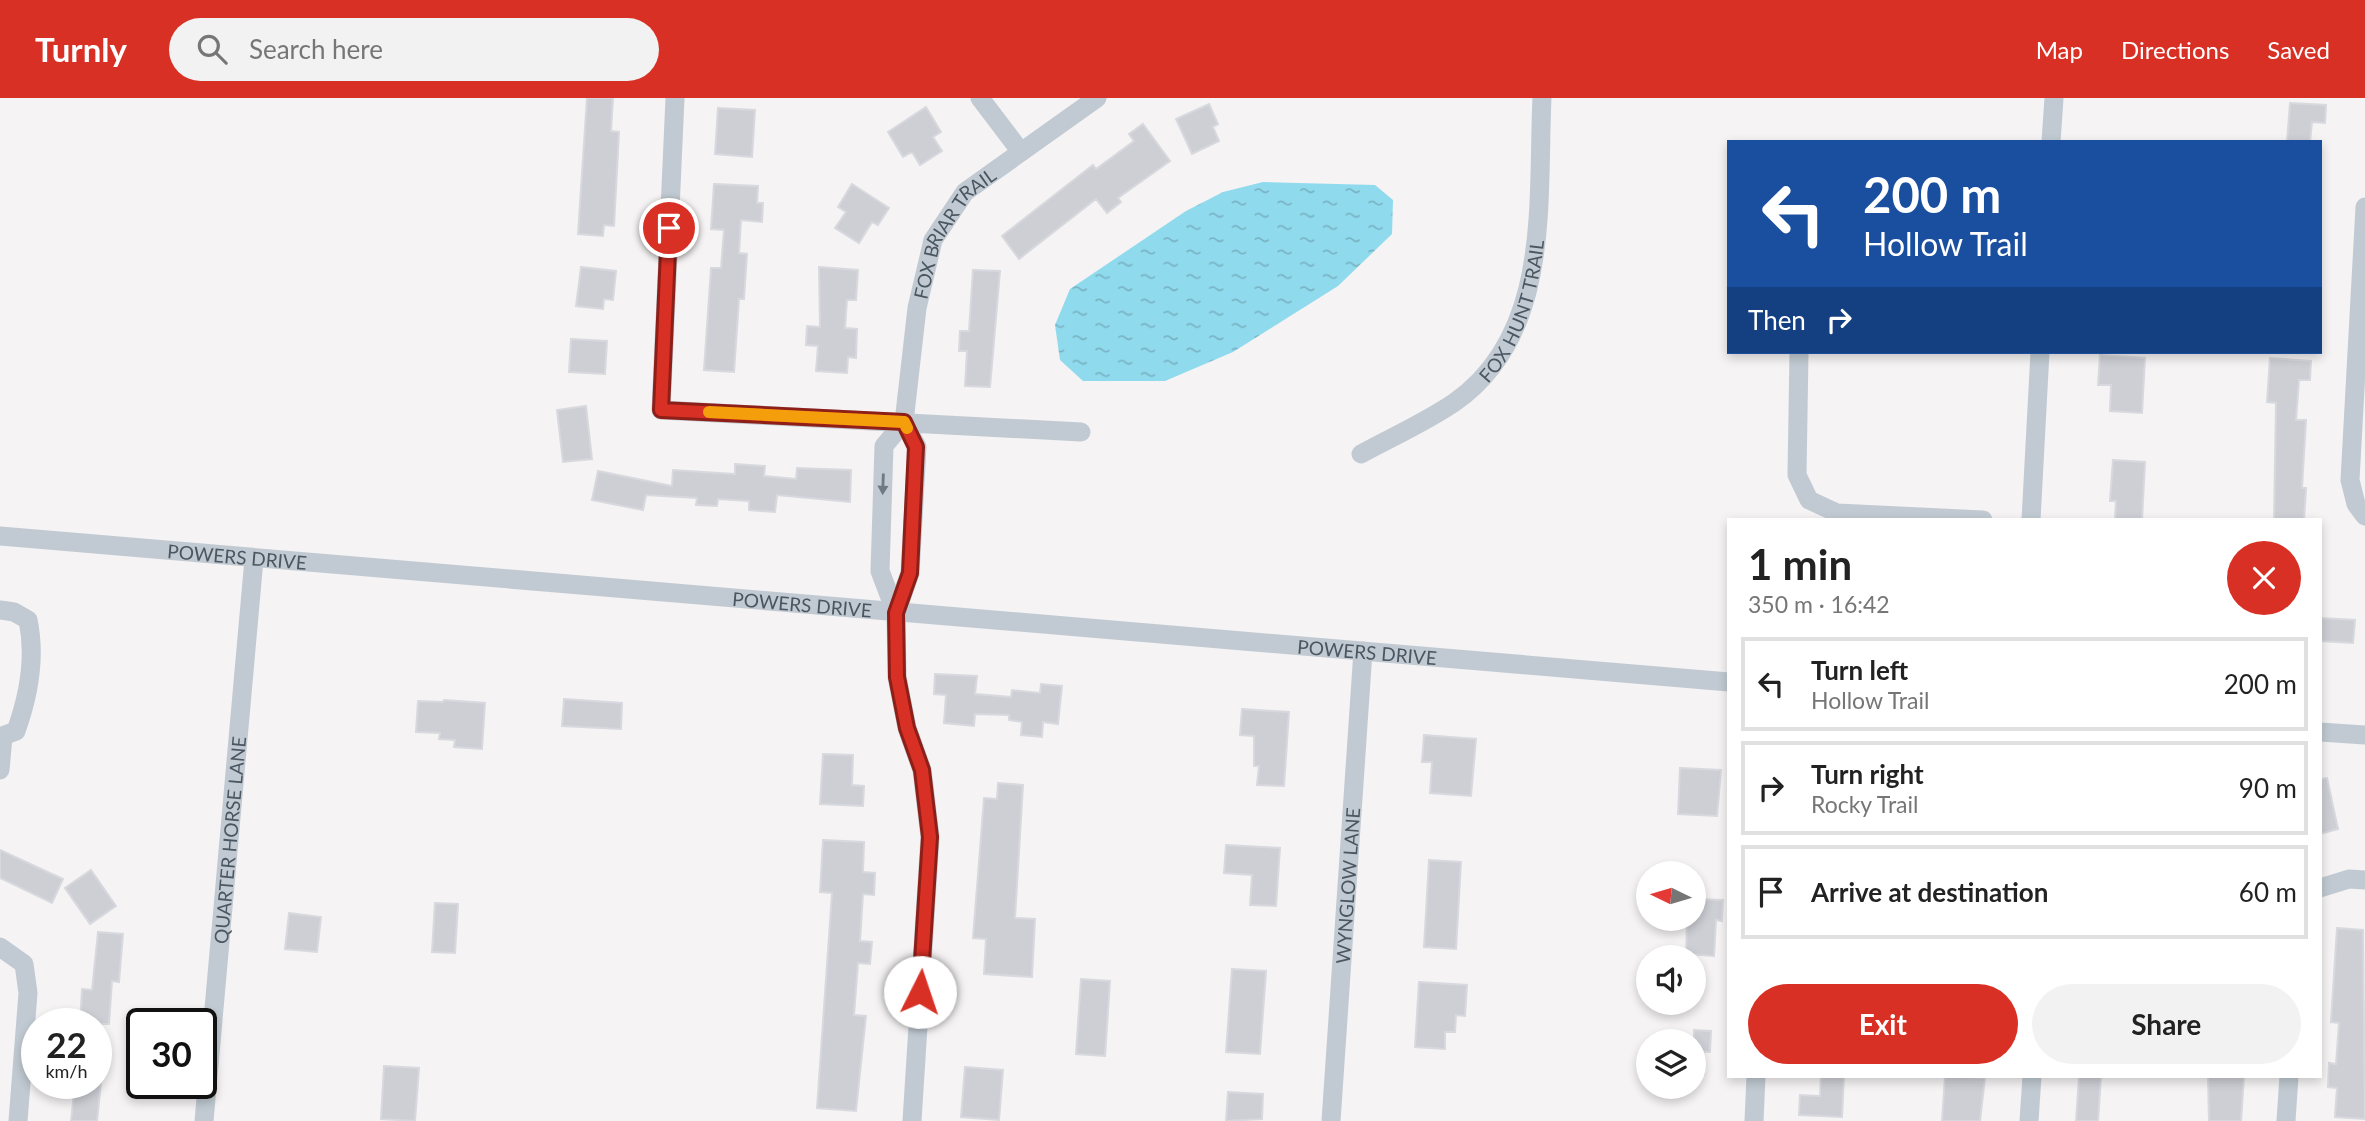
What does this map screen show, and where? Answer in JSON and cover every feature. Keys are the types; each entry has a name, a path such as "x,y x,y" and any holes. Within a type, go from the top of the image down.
{"street":[{"path":"675,98 661,410 1081,432"},
{"path":"980,98 1021,152"},
{"name":"FOX BRIAR TRAIL","path":"896,613 910,573 916,447 904,422 917,308 933,240 965,192 1097,98"},
{"name":"FOX HUNT TRAIL","path":"1362,454 1456,401 1501,356 1524,308 1533,268 1542,98"},
{"path":"2051,140 2054,98"},
{"path":"2365,207 2350,480 2356,504 2365,516"},
{"path":"1799,354 1797,475 1809,500 1837,513 1941,518"},
{"path":"2031,518 2040,354"},
{"name":"FOX BRIAR TRAIL","path":"904,422 884,446 880,571 896,613 897,677 907,728 922,770 930,837 912,1121"},
{"name":"POWERS DRIVE","path":"0,536 1727,682"},
{"name":"QUARTER HORSE LANE","path":"204,1121 254,559"},
{"path":"0,610 14,612 28,620 32,639 28,696 16,731 1,737 0,770"},
{"name":"WYNGLOW LANE","path":"1331,1121 1363,651"},
{"path":"2322,732 2365,735"},
{"path":"2322,886 2349,879 2365,880"},
{"path":"0,947 24,964 28,993 18,1121"},
{"path":"1754,1121 1756,1078"},
{"path":"2029,1121 2032,1078"},
{"path":"2287,1121 2289,1078"}],"water":[{"path":"1263,182 1375,185 1393,200 1392,234 1338,286 1233,352 1165,381 1083,381 1060,360 1055,325 1070,289 1186,211 1223,192"}],"building":[{"path":"587,98 613,98 611,131 619,132 614,226 604,225 603,236 578,234"},
{"path":"2290,103 2326,105 2325,123 2312,122 2310,140 2287,140"},
{"path":"1209,104 1218,124 1213,127 1219,141 1192,154 1176,119"},
{"path":"926,107 941,132 933,137 942,151 920,165 912,152 903,157 888,132"},
{"path":"718,108 755,110 752,157 715,154"},
{"path":"1143,124 1170,161 1118,198 1121,202 1107,213 1096,199 1019,259 1002,236 1093,165 1096,169 1134,141 1129,134"},
{"path":"714,184 758,186 757,203 763,203 762,222 741,220 739,253 747,254 744,299 739,299 734,372 704,370 711,268 721,268 724,230 711,229"},
{"path":"852,184 889,208 878,225 872,222 859,243 835,228 846,212 838,207"},
{"path":"581,267 616,271 613,300 604,299 603,309 576,306"},
{"path":"819,267 858,270 856,300 847,300 845,328 857,329 856,358 848,357 847,373 816,371 818,346 806,345 807,326 820,327"},
{"path":"973,270 1000,271 990,387 965,386 967,351 959,351 960,331 969,331"},
{"path":"571,339 607,341 605,374 569,372"},
{"path":"2100,355 2145,358 2142,413 2110,411 2111,385 2098,385"},
{"path":"2270,358 2311,361 2310,380 2299,380 2296,420 2306,420 2302,488 2306,488 2304,518 2274,518 2276,403 2267,402"},
{"path":"586,406 592,459 563,462 557,410"},
{"path":"2113,460 2145,462 2142,518 2115,518 2116,501 2110,501"},
{"path":"735,464 765,466 764,476 796,479 797,468 851,470 850,502 777,495 775,512 749,510 749,501 718,499 717,506 696,505 697,498 646,495 643,510 592,500 598,471 672,486 673,470 735,474"},
{"path":"2322,618 2355,620 2353,643 2322,641"},
{"path":"935,674 977,676 975,694 1011,697 1012,690 1040,693 1041,684 1062,686 1058,724 1043,722 1042,737 1021,735 1022,722 1009,720 1009,715 975,714 974,726 944,723 946,695 934,694"},
{"path":"564,699 622,703 621,729 562,726"},
{"path":"418,701 485,703 482,749 454,747 455,740 439,739 440,733 416,732"},
{"path":"1242,709 1289,712 1284,786 1257,785 1259,766 1254,766 1254,736 1240,735"},
{"path":"1424,735 1476,739 1471,796 1430,793 1432,762 1422,762"},
{"path":"823,754 853,755 852,785 864,786 863,806 820,804"},
{"path":"1680,768 1721,770 1717,816 1678,814"},
{"path":"2327,778 2338,829 2322,833 2322,779"},
{"path":"998,783 1023,785 1015,918 1035,919 1032,977 984,974 986,939 973,938 984,798 997,799"},
{"path":"823,840 864,842 863,872 875,873 874,895 863,894 860,941 872,942 870,964 858,963 854,1015 866,1016 856,1111 817,1108 832,893 820,892"},
{"path":"1226,845 1280,848 1276,906 1250,905 1252,875 1224,873"},
{"path":"0,850 63,879 52,903 0,878"},
{"path":"1429,860 1461,862 1456,949 1424,947"},
{"path":"91,870 116,906 90,924 65,888"},
{"path":"1706,899 1723,900 1722,921 1716,920 1714,956 1706,955 1706,945 1686,945 1687,931 1706,931"},
{"path":"435,903 458,904 455,953 432,952"},
{"path":"289,913 321,917 317,952 285,949"},
{"path":"2337,928 2363,930 2365,1119 2335,1117 2337,1088 2328,1087 2329,1063 2336,1064 2339,1023 2331,1022"},
{"path":"98,932 123,934 119,982 112,981 110,1008 81,1008 82,989 92,990"},
{"path":"1232,969 1266,971 1260,1054 1226,1052"},
{"path":"1081,979 1110,981 1105,1056 1076,1054"},
{"path":"1419,982 1467,985 1465,1016 1456,1015 1455,1032 1445,1032 1445,1049 1415,1047"},
{"path":"1706,1031 1711,1031 1710,1052 1706,1052"},
{"path":"384,1066 419,1068 415,1121 381,1119"},
{"path":"965,1067 1003,1070 999,1120 961,1117"},
{"path":"1821,1078 1844,1078 1842,1117 1799,1115 1800,1095 1820,1096"},
{"path":"1945,1078 1985,1078 1980,1121 1942,1121"},
{"path":"2079,1078 2101,1078 2098,1121 2076,1121"},
{"path":"2208,1078 2244,1078 2241,1121 2209,1121"},
{"path":"1228,1092 1263,1094 1262,1119 1226,1121"},
{"path":"73,1099 99,1099 97,1121 71,1121"}],"slow traffic":[{"path":"709,412 904,422 907,428"}],"route":[{"path":"669,228 661,410 904,422 916,447 910,573 896,613 897,677 907,728 922,770 930,837 920,992"}]}
